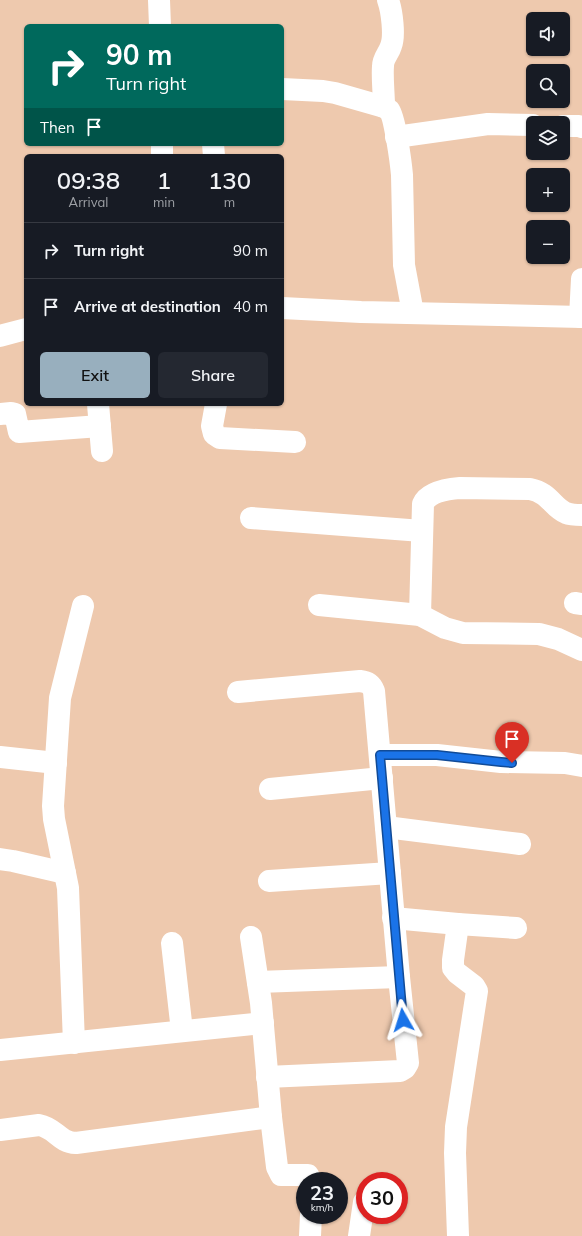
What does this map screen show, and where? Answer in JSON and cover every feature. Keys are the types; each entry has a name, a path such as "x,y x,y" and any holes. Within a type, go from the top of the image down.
{"street":[{"path":"159,0 160,24"},
{"path":"384,106 383,65 385,57 391,48 393,41 391,7 388,0"},
{"path":"284,89 335,93 384,106 390,110 393,118 402,176 404,265 413,313"},
{"path":"396,137 488,124 526,125"},
{"path":"570,126 582,127"},
{"path":"284,308 581,317 582,278"},
{"path":"0,336 24,330"},
{"path":"98,406 102,451"},
{"path":"216,406 212,426 214,434 220,438 295,442"},
{"path":"0,414 14,414 19,432 100,426"},
{"path":"420,616 423,504 425,499 451,488 537,490 564,512 582,515"},
{"path":"251,518 422,531"},
{"path":"319,605 420,616 445,628 463,633 539,634 558,639 582,650"},
{"path":"74,1043 68,888 54,819 53,806 60,698 82,606"},
{"path":"238,692 360,681 367,682 372,686 374,692 393,918 408,1063 405,1068 400,1071 267,1077"},
{"path":"380,755 437,755 501,762 565,763 582,766"},
{"path":"0,757 56,763"},
{"path":"270,789 382,778"},
{"path":"386,827 520,844"},
{"path":"0,859 65,873"},
{"path":"269,881 390,873"},
{"path":"393,918 516,928"},
{"path":"458,924 453,968 474,986 477,991 456,1127 455,1153 458,1236"},
{"path":"251,937 258,982 271,1117 278,1167 281,1175 296,1175"},
{"path":"172,943 182,1031"},
{"path":"258,982 399,977"},
{"path":"0,1050 262,1023"},
{"path":"0,1130 39,1124 50,1128 62,1140 68,1143 76,1143 271,1117"},
{"path":"310,1236 311,1224"},
{"path":"360,1236 361,1224"}],"route":[{"path":"403,1020 380,755 437,755 512,763"}]}
